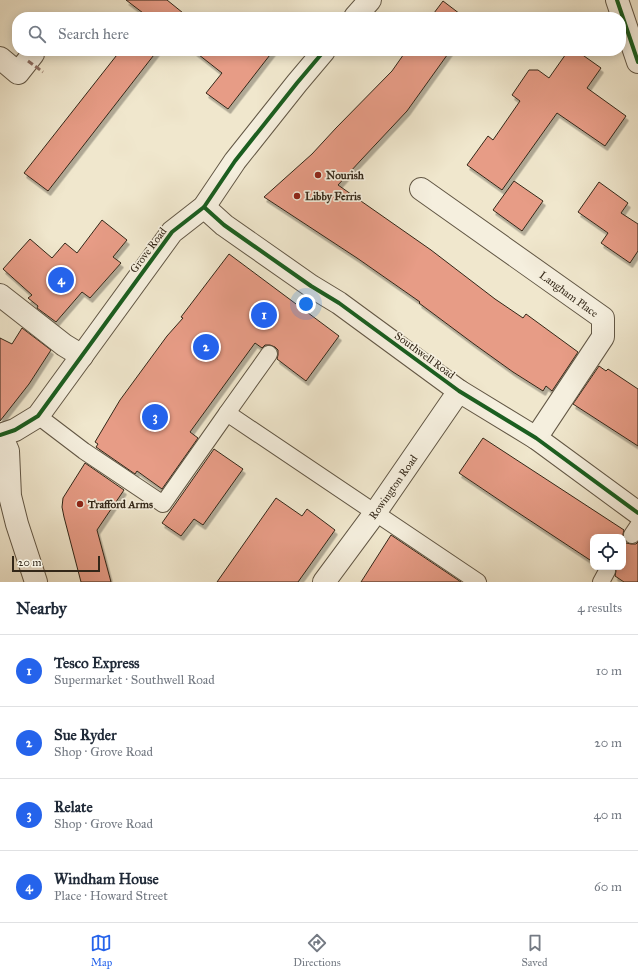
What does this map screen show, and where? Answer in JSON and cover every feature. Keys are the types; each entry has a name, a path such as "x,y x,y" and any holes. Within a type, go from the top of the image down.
{"street":[{"path":"359,12 370,0"},
{"path":"617,0 621,12"},
{"path":"626,27 638,62"},
{"path":"0,58 18,73 31,56"},
{"name":"Grove Road","path":"1,435 15,430 38,416 172,232 204,207 236,161 320,56"},
{"name":"Langham Place","path":"421,189 603,318 604,337 536,438"},
{"name":"Southwell Road","path":"204,207 224,225 311,286 339,303 459,391 536,438 638,513"},
{"path":"0,295 64,345 82,356"},
{"name":"Rowington Road","path":"324,582 375,513 459,391"},
{"path":"1,435 8,451 10,496 8,526 36,582"}],"lane":[{"path":"38,416 84,452 163,504 269,354"},
{"path":"227,412 478,582"}],"building":[{"path":"126,0 167,0 182,12 142,12"},
{"path":"443,1 457,12 435,12"},
{"path":"116,56 153,56 48,191 24,173"},
{"path":"200,56 269,56 228,109 206,93 222,73"},
{"path":"402,56 446,56 407,111 338,185 431,250 495,299 523,318 526,314 578,352 552,391 546,386 543,391 513,372 419,303 420,302 357,258 264,197 312,154 392,71"},
{"path":"564,56 584,56 601,68 587,88 626,116 605,146 557,113 502,190 467,165 488,136 493,140 520,101 512,95 529,70 538,70 549,78"},
{"path":"514,181 543,201 522,231 493,210"},
{"path":"599,182 628,203 621,213 638,224 638,251 630,263 601,243 608,233 578,212"},
{"path":"102,220 127,240 113,257 121,263 90,298 82,292 56,322 37,308 38,306 28,298 32,295 3,269 30,239 52,258 65,243 77,253"},
{"path":"229,254 339,336 306,381 277,359 278,350 275,347 265,345 262,348 255,343 190,432 198,438 162,489 137,471 135,474 96,447 98,444 95,442 120,400 167,336 183,318 181,317"},
{"path":"22,328 51,350 29,384 0,421 0,338 12,344"},
{"path":"599,366 606,371 608,369 638,389 638,446 573,404"},
{"path":"483,438 624,530 623,534 590,534 590,560 459,473"},
{"path":"214,449 243,469 203,525 194,519 181,536 162,523"},
{"name":"Trafford Arms","path":"85,463 124,490 97,530 111,582 81,582 64,517 62,507 63,498"},
{"path":"276,498 302,516 307,509 335,530 298,582 217,582"},
{"path":"391,535 461,582 361,582"},
{"path":"638,542 638,582 624,582 615,576 616,571 626,570 626,543 636,544"}],"marked path":[{"path":"28,61 43,72"}],"cycle path":[{"path":"617,0 621,12"},
{"path":"626,27 638,62"},
{"path":"0,435 15,430 38,416 172,232 204,207 235,161 320,56"},
{"path":"204,207 224,225 311,286 339,303 459,391 536,438 638,513"}],"place":[{"name":"Nourish","path":"318,175"},
{"name":"Libby Ferris","path":"297,196"},
{"name":"Windham House","path":"61,280"},
{"name":"Tesco Express","path":"264,315"},
{"name":"Sue Ryder","path":"206,347"},
{"name":"Relate","path":"155,417"},
{"name":"Trafford Arms","path":"80,504"}]}
